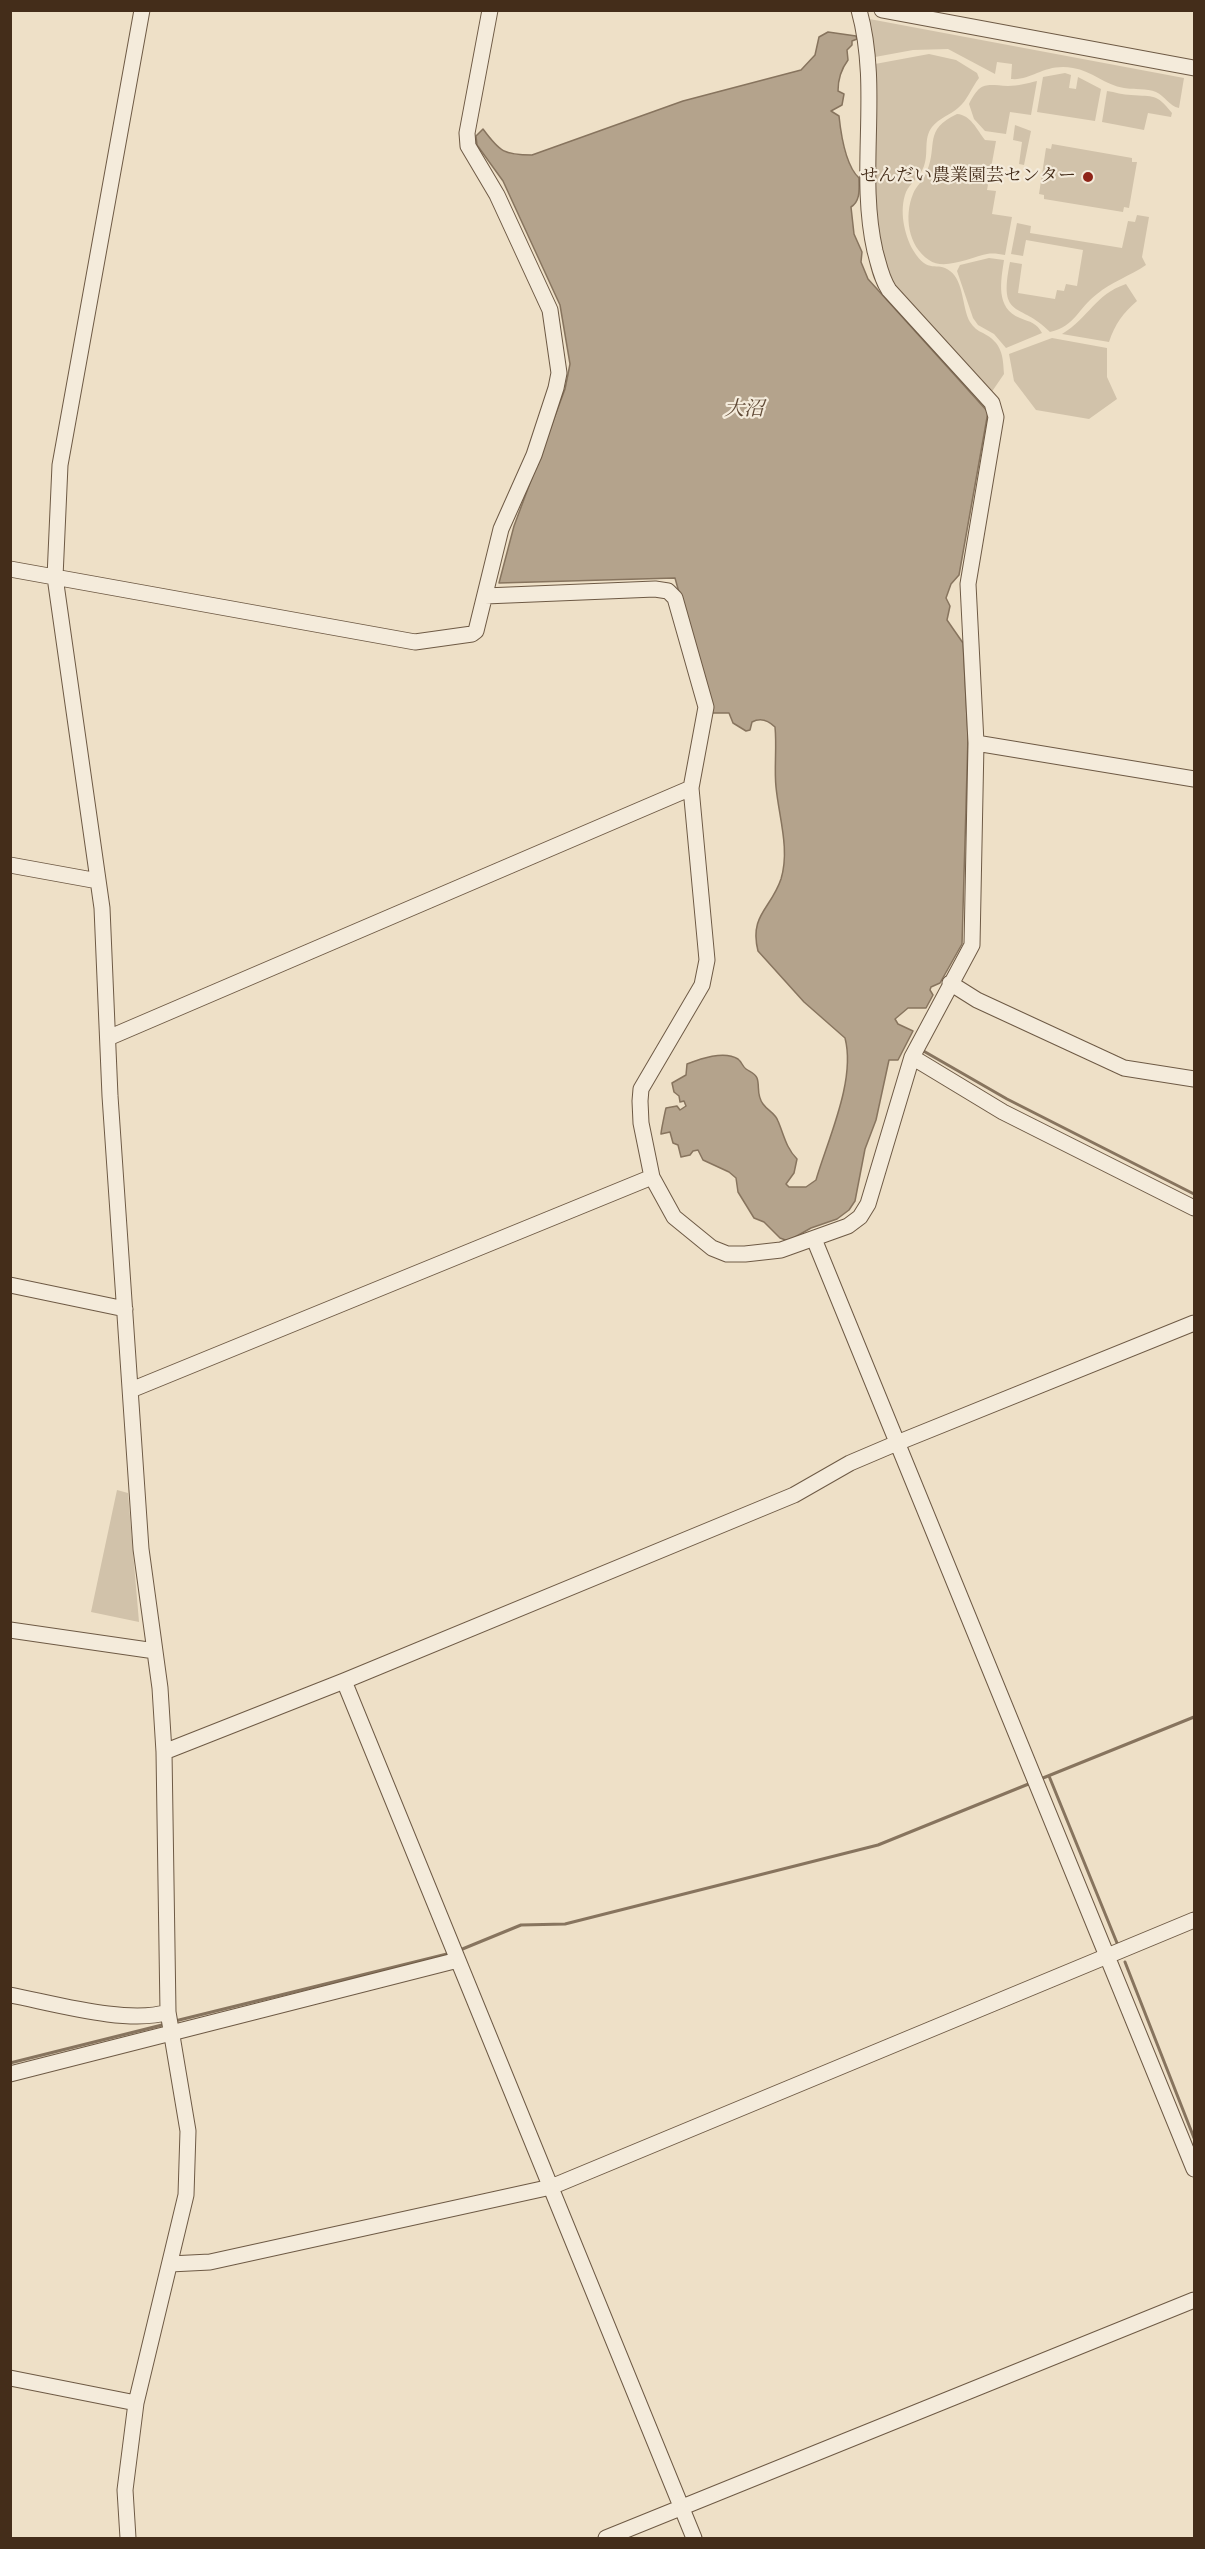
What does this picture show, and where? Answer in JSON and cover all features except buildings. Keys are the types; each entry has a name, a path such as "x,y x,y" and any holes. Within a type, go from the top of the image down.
{"street":[{"path":"128,2538 125,2490 136,2403 186,2195 188,2131 170,2024 164,1752 155,1652 141,1549 108,1038 102,908 55,577 60,465 142,10"},
{"path":"10,569 415,642 472,634 476,631 501,529 534,454 559,373 550,310 497,195 468,146 467,134 490,10"},
{"path":"485,596 655,589 668,591 675,598 706,708 691,788 706,972 702,985 642,1089 641,1122 652,1177 674,1217 712,1248 727,1254 781,1250 848,1226 860,1217 868,1204 914,1051 950,983 970,953 972,945 976,743 968,584 995,411 992,403 889,290 880,272 869,223 868,62 859,10"},
{"path":"882,10 1194,68"},
{"path":"976,743 1194,779"},
{"path":"108,1038 691,788"},
{"path":"10,865 98,881"},
{"path":"950,983 977,1000 1125,1068 1194,1079"},
{"path":"914,1051 1003,1112 1194,1209"},
{"path":"131,1390 652,1177"},
{"path":"814,1239 1194,2169"},
{"path":"10,1285 125,1308"},
{"path":"164,1752 345,1681 795,1495 850,1463 1194,1323"},
{"path":"10,1630 155,1652"},
{"path":"345,1681 694,2538"},
{"path":"170,2264 210,2262 551,2187 1194,1920"},
{"path":"10,2074 170,2024 244,2013 456,1954"},
{"path":"10,1995 112,2014 154,2017 170,2024"},
{"path":"606,2538 1194,2300"},
{"path":"10,2378 136,2403"}],"shaded area":[{"path":"864,18 1184,78 1179,108 1156,92 1117,86 1073,68 1054,68 1019,79 1011,79 1012,64 997,62 995,74 948,49 913,50 875,57 872,53"},
{"path":"929,54 956,60 977,73 979,78 961,105 938,121 929,132 924,166 906,192 904,199 905,229 913,250 924,263 945,268 955,275 970,322 998,345 1004,374 991,393 891,286 872,223 875,64"},
{"path":"1065,73 1071,75 1069,88 1076,89 1078,77 1101,89 1095,121 1037,112 1043,77"},
{"path":"1037,81 1031,115 1010,112 1006,134 985,131 974,119 969,104 977,91 984,86 1015,86"},
{"path":"1107,91 1154,97 1167,107 1172,113 1171,117 1148,113 1144,130 1102,122"},
{"path":"957,114 970,120 985,140 996,141 987,190 996,191 992,214 1012,217 1005,255 987,254 942,264 929,260 916,247 910,230 909,212 913,194 930,162 935,132 946,120"},
{"path":"1015,125 1031,131 1024,165 1019,164 1022,142 1013,140"},
{"path":"1052,144 1132,158 1132,162 1137,162 1129,208 1124,207 1123,212 1044,199 1044,195 1039,194 1046,148 1051,149"},
{"path":"1137,215 1149,217 1142,257 1146,265 1102,290 1066,326 1050,332 1014,308 1009,302 1007,281 1010,262 1022,264 1018,293 1055,299 1057,290 1064,291 1066,284 1077,286 1083,250 1026,240 1023,256 1011,254 1017,223 1031,226 1030,233 1122,248 1128,221 1135,222"},
{"path":"989,258 1004,260 1001,285 1003,301 1007,308 1020,318 1035,325 1042,333 1006,348 994,334 978,325 973,318 957,271 960,265"},
{"path":"1126,284 1137,301 1120,319 1109,342 1062,334 1079,321 1106,294"},
{"path":"1052,338 1107,348 1107,377 1117,399 1089,419 1036,410 1014,381 1009,354"},
{"path":"117,1490 128,1493 139,1622 91,1612"}],"water":[{"name":"大沼","path":"828,32 856,36 857,39 852,41 852,45 847,50 848,60 840,78 838,91 844,94 842,105 831,111 839,116 847,158 859,178 858,198 851,207 854,234 862,252 861,262 868,279 988,412 959,575 951,584 946,598 950,606 947,620 963,643 968,737 962,944 940,983 931,987 933,995 926,1008 908,1008 895,1019 898,1024 913,1031 898,1060 889,1060 876,1120 865,1149 855,1201 849,1210 837,1219 811,1228 788,1241 780,1238 764,1222 754,1218 738,1192 736,1178 729,1172 703,1160 698,1150 681,1157 678,1145 673,1143 670,1132 661,1134 666,1108 677,1106 680,1110 686,1106 684,1101 680,1102 672,1083 686,1075 687,1064 712,1056 732,1056 756,1076 761,1101 777,1118 788,1146 797,1159 794,1173 786,1184 789,1187 806,1187 816,1180 839,1109 847,1072 845,1038 804,1002 758,951 756,929 781,879 784,856 775,780 775,727 767,721 758,720 752,722 750,730 746,731 733,723 729,713 712,713 675,578 499,583 514,526 565,389 570,364 560,305 503,181 477,145 476,136 483,129 503,151 532,155 683,101 801,70 815,55 819,37"}],"waterway":[{"path":"920,1049 1007,1099 1194,1194"},
{"path":"1043,1778 1194,1717"},
{"path":"1049,1776 1117,1943"},
{"path":"460,1950 521,1925 565,1924 878,1845 1031,1783"},
{"path":"175,2021 451,1953"},
{"path":"1125,1962 1194,2138"},
{"path":"10,2063 166,2024"}],"place":[{"name":"せんだい農業園芸センター","path":"1088,177"}]}
